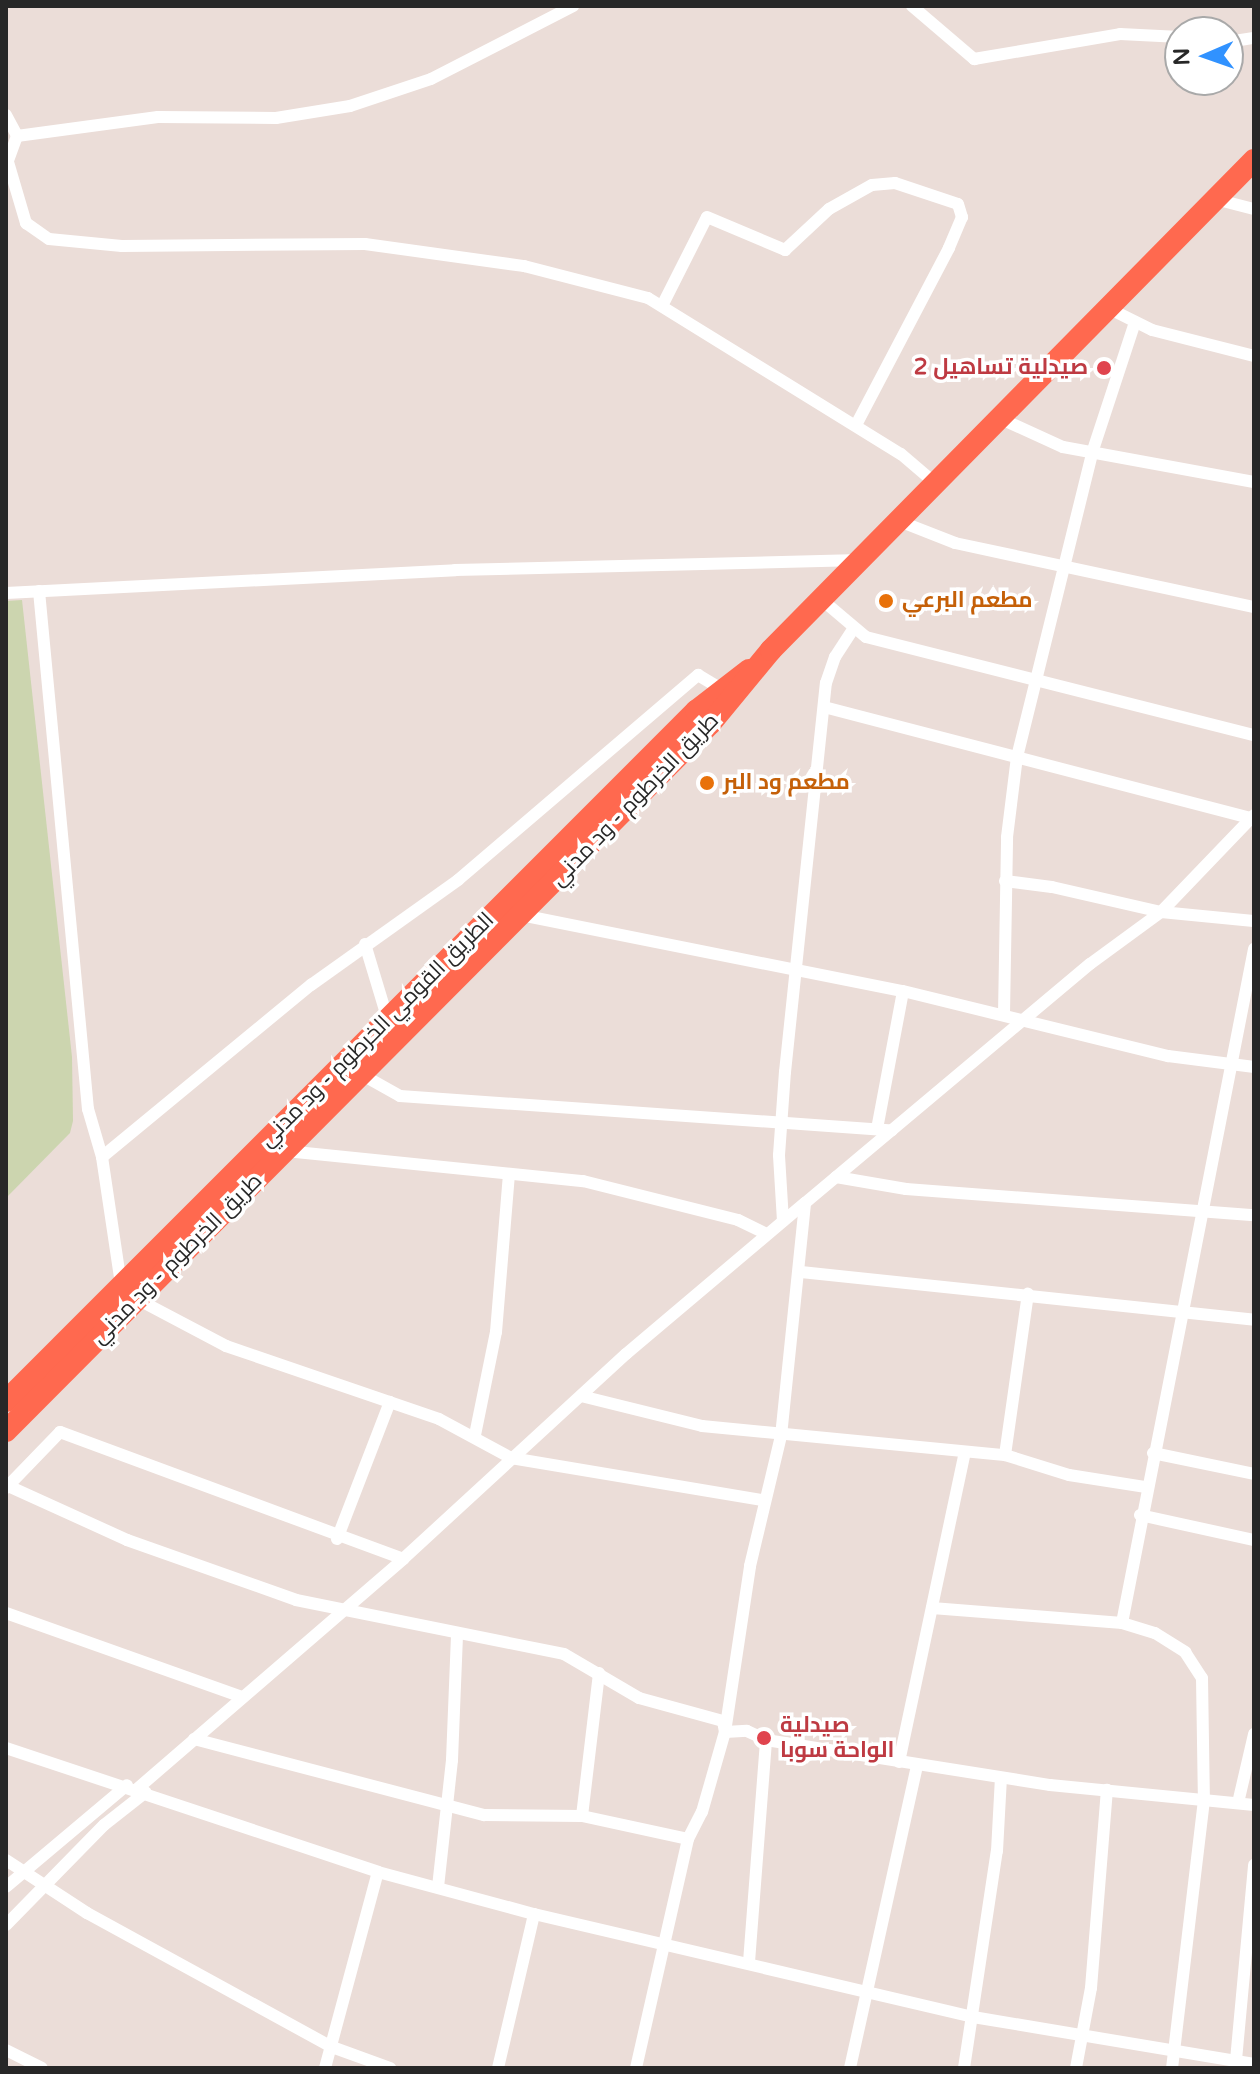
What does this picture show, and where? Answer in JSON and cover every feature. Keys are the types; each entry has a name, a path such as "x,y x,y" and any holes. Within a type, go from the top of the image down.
{"highway":[{"path":"821,599 1254,160"},
{"name":"الطريق القومي الخرطوم - ود مدني","path":"6,1401 129,1291 388,1020 754,668 821,599"},
{"name":"طريق الخرطوم - ود مدني","path":"6,1431 129,1291 286,1151 359,1073 521,915 727,693"}],"street":[{"path":"17,136 158,117 276,118 350,106 431,79 573,6"},
{"path":"912,6 974,59 1120,34 1164,36"},
{"path":"6,115 17,136 7,164 26,223 49,239 122,246 379,245 524,266 663,304 856,425 935,483"},
{"path":"663,304 707,217 785,250 829,209 872,185 895,183 958,204 962,217 949,248 856,425"},
{"path":"1215,199 1254,209"},
{"path":"1108,308 1135,322 1254,356"},
{"path":"1004,1014 1005,881 1017,757 1092,453 1135,322"},
{"path":"999,418 1063,447 1254,482"},
{"path":"899,521 955,543 1254,607"},
{"path":"6,593 455,570 860,560"},
{"path":"39,591 88,1109 102,1157 129,1291 226,1346 390,1402 475,1435 511,1458 763,1500"},
{"path":"821,599 852,631 960,663 1035,678 1254,735"},
{"path":"783,1221 781,1124 794,969 824,707 829,668 852,631"},
{"path":"102,1157 365,944 458,880 698,675 727,693"},
{"path":"6,1887 136,1789 343,1612 511,1458 767,1234 1023,1019 1161,912 1252,816 824,707"},
{"path":"1005,881 1066,889 1161,912 1254,921"},
{"path":"521,915 903,991 1004,1014 1113,1044 1254,1067"},
{"path":"365,944 388,1020"},
{"path":"1122,1623 1140,1515 1234,1065 1254,949"},
{"path":"877,1129 903,991"},
{"path":"359,1073 400,1096 892,1130"},
{"path":"286,1151 583,1181 738,1220 767,1234"},
{"path":"475,1435 496,1332 509,1175"},
{"path":"836,1177 906,1189 1203,1214 1254,1215"},
{"path":"636,2068 688,1839 702,1812 725,1732 763,1500 781,1436 801,1272 805,1203"},
{"path":"801,1272 1254,1320"},
{"path":"1005,1455 1028,1294"},
{"path":"581,1396 689,1423 781,1436 1005,1455 1069,1475 1146,1487"},
{"path":"337,1539 390,1402"},
{"path":"403,1559 337,1539 60,1432 7,1487 194,1567 343,1612 564,1654 639,1698 723,1721 725,1732"},
{"path":"899,1762 965,1452"},
{"path":"1153,1453 1254,1474"},
{"path":"1140,1515 1254,1540"},
{"path":"932,1608 1122,1623 1155,1633 1185,1652 1202,1678 1204,1800 1172,2068"},
{"path":"6,1613 242,1697"},
{"path":"438,1887 457,1633"},
{"path":"582,1816 599,1673"},
{"path":"725,1732 747,1731 766,1740 1001,1778 1254,1805"},
{"path":"1238,1803 1254,1734"},
{"path":"194,1739 446,1807 529,1819 582,1816 688,1839"},
{"path":"749,1962 766,1740"},
{"path":"6,1748 378,1872 534,1914 666,1942 973,2017 1254,2064"},
{"path":"850,2068 917,1765"},
{"path":"964,2068 997,1851 1001,1778"},
{"path":"6,1925 47,1887 136,1789"},
{"path":"1076,2068 1083,2037 1107,1790"},
{"path":"6,1860 47,1887 332,2047 390,2068"},
{"path":"1236,2060 1254,1865"},
{"path":"325,2068 378,1872"},
{"path":"498,2068 534,1914"},
{"path":"6,2050 42,2068"}],"green space":[{"path":"22,600 72,1057 73,1121 70,1133 6,1198 6,601"}],"place":[{"name":"صيدلية تساهيل 2","path":"1104,368"},
{"name":"مطعم البرعي","path":"886,601"},
{"name":"مطعم ود البر","path":"707,783"},
{"name":"صيدلية الواحة سوبا","path":"764,1738"}]}
